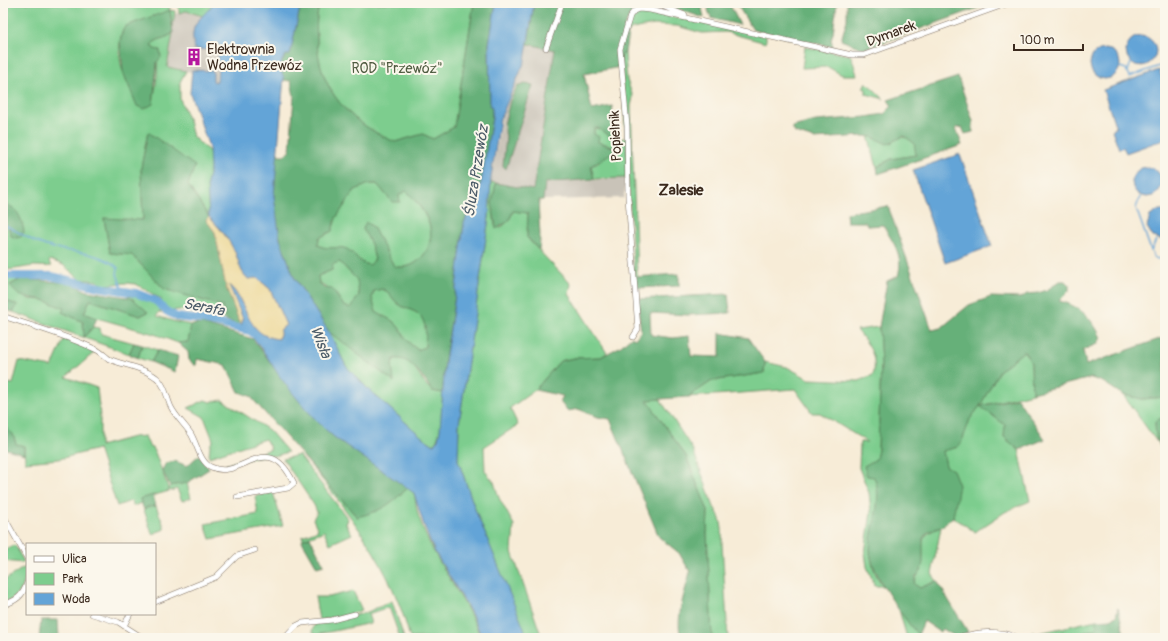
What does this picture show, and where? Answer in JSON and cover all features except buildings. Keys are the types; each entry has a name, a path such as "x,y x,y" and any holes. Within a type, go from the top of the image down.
{"street":[{"path":"546,48 562,3"},
{"path":"654,3 698,20"},
{"name":"Dymarek","path":"707,22 852,54 864,55 1008,3"},
{"name":"Popielnik","path":"633,337 638,329 628,198 627,126 620,49 630,16 634,11 639,9 707,22"},
{"path":"3,316 74,340 98,350 108,358 156,377 162,384 173,411 190,433 200,454 210,466 229,468 259,458 269,457 280,464 294,483 288,488 237,497"},
{"path":"3,515 26,556"},
{"path":"156,602 216,577 237,556 255,550"},
{"path":"3,605 12,602 21,596 26,585"},
{"path":"285,638 302,622 332,620 355,614"},
{"path":"95,615 124,626 143,638"},
{"path":"124,626 130,615"},
{"path":"957,638 984,632 1009,635 1017,638"}],"shaded area":[{"name":"Elektrownia Wodna Przewóz","path":"186,11 203,16 194,27 194,49 213,50 214,45 219,44 216,82 212,80 213,71 191,72 167,67 175,14"},
{"path":"528,44 555,50 533,190 491,182 503,110 521,70"},
{"path":"626,178 624,198 543,200 545,183"}],"green space":[{"path":"3,3 175,3 169,8 170,10 175,11 173,27 170,11 126,26 121,35 120,41 121,61 124,75 133,95 153,104 157,73 157,58 151,45 173,33 167,67 186,71 180,82 180,99 189,121 193,137 210,152 210,169 207,183 209,217 188,185 148,132 141,168 143,220 104,219 110,253 132,255 164,289 222,306 226,320 195,311 178,310 167,314 159,312 157,316 191,325 188,342 178,343 154,334 84,313 90,300 140,316 148,312 126,297 139,295 161,308 161,299 136,284 126,283 103,285 97,281 80,279 63,265 50,260 49,262 52,266 34,266 3,270 3,223 8,226 11,236 3,202"},
{"path":"178,3 213,3 203,16 186,11 179,13"},
{"path":"301,3 320,3 316,26 319,57 323,74 330,89 340,102 351,115 364,125 395,142 423,134 433,139 454,127 474,3 496,3 489,44 490,106 492,107 492,118 481,183 464,223 445,360 443,393 432,391 416,369 406,361 400,359 394,359 392,364 394,382 329,332 294,277 280,239 274,196 277,151 279,155 284,155 290,151 294,96 291,81 283,80 281,69 284,69 285,65 281,64 286,55 290,55","holes":["369,184 377,184 392,202 400,202 399,195 406,191 424,212 430,227 430,243 422,257 410,266 394,266 373,227 366,222 363,229 371,244 375,259 370,265 360,261 347,249 325,248 318,245 319,238 332,231 336,218 355,190","340,262 357,280 359,295 351,308 344,306 332,289 324,288 319,283 318,276 332,270 333,264","382,289 385,290 400,305 410,309 420,316 425,326 425,347 418,350 409,343 395,323 376,312 372,298 374,291"]},
{"name":"ROD \"Przewóz\"","path":"320,3 474,3 454,127 433,139 423,134 395,142 364,125 351,115 330,89 323,74 319,57 316,26"},
{"path":"534,3 637,3 624,27 628,33 625,53 621,55 620,67 584,74 592,110 612,106 616,140 598,128 594,128 594,134 599,137 598,142 613,147 613,152 591,166 594,179 545,183 543,200 539,200 539,250 527,237 528,213 513,211 509,221 496,229 492,203 496,183 533,190 555,50 528,44"},
{"path":"660,3 685,3 688,5 691,3 704,3 702,8 704,18"},
{"path":"710,3 729,3 740,25 711,18 708,10"},
{"path":"736,3 837,3 831,39 833,47 753,30"},
{"path":"847,3 992,3 864,49 841,40 847,20"},
{"path":"170,10 173,33 151,45 154,49 160,50 161,57 157,62 153,104 144,109 137,106 123,72 120,41 123,30 126,26"},
{"path":"639,10 766,36 766,43 726,32 702,33 677,26 654,25 632,29 628,33 626,30 633,14"},
{"path":"805,47 850,55 857,75 842,75 828,67 802,68"},
{"path":"625,53 627,80 633,97 631,106 637,276 634,277 621,55"},
{"path":"958,77 973,121 973,132 965,134 962,127 956,128 962,145 878,174 877,167 891,159 916,155 914,143 904,136 887,144 872,137 864,136 814,139 795,133 792,127 816,121 884,114 892,106 888,100"},
{"path":"866,82 884,99 866,94 866,89 863,88"},
{"path":"524,84 533,85 506,169 503,166 506,137 504,125 510,101 517,87"},
{"path":"594,128 602,130 615,138 627,138 626,178 594,179 591,166 598,163 613,146 598,142 594,134"},
{"path":"148,132 195,166 188,185 209,217 206,220 215,232 226,287 241,326 226,320 222,306 164,289 132,255 110,253 104,218 143,220 141,168"},
{"path":"868,136 891,143 903,137 915,143 916,155 891,159 877,167"},
{"path":"491,182 496,183 492,203 495,226 500,228 504,225 510,219 513,211 528,213 527,237 571,284 569,294 607,353 601,357 574,358 560,361 535,390 510,408 518,425 484,447 485,471 494,482 499,498 514,525 512,552 542,638 527,638 475,509 458,460 459,424 489,217"},
{"path":"369,184 377,184 387,196 399,195 406,191 417,203 428,222 431,235 430,243 422,257 410,266 394,266 373,227 367,223 363,229 371,244 375,260 370,265 360,261 346,249 325,248 318,245 319,238 332,231 336,218 355,190"},
{"path":"3,202 12,207 20,217 24,232 21,237 16,238 11,236 8,226 3,223"},
{"path":"888,206 932,330 941,328 969,305 991,297 1021,298 1027,294 1047,290 1060,281 1065,281 1069,285 1069,291 1059,301 1079,309 1094,325 1101,338 1097,344 1083,350 1086,365 1165,337 1165,397 1142,399 1123,395 1103,382 1091,378 1032,393 1031,363 1024,351 999,371 980,406 970,419 962,441 958,447 943,451 946,466 953,470 959,485 953,517 941,527 928,532 923,538 923,562 921,571 916,576 914,584 920,588 937,581 968,632 956,637 943,629 940,632 924,621 918,635 881,583 871,560 870,550 878,495 874,477 867,476 864,466 876,459 878,450 881,364 879,327 887,281 898,276 900,262 899,255 894,244 883,225 868,226 865,222 847,222 846,213"},
{"path":"340,262 357,280 359,295 351,309 344,306 336,294 319,283 318,276 332,270 333,264"},
{"path":"679,274 679,286 636,288 634,277"},
{"path":"3,278 21,279 10,285 29,299 43,300 64,308 63,312 83,322 85,336 93,327 100,328 101,334 134,343 129,354 13,312 18,305 3,300"},
{"path":"21,279 71,283 87,291 126,297 133,299 148,312 140,316 90,300 84,313 97,318 93,327 84,337 83,322 62,312 64,308 43,300 17,294 10,285"},
{"path":"382,289 385,290 400,305 410,309 420,316 425,326 425,347 418,350 409,343 395,323 376,312 372,298 374,291"},
{"path":"728,294 730,313 688,315 650,313 651,335 673,338 689,336 691,356 720,357 720,333 748,338 765,362 764,373 712,381 688,397 647,400 686,456 708,511 707,534 712,638 681,638 679,630 680,613 690,572 679,553 659,537 610,419 598,417 578,409 568,411 560,402 563,396 535,390 560,361 574,358 601,357 621,346 631,337 635,339 641,331 637,299"},
{"path":"3,300 18,305 13,312 3,309"},
{"path":"202,324 253,339 296,397 323,427 334,437 408,488 385,507 357,517 250,396 239,392 226,365 197,359 196,366 189,360 188,352 178,343 188,342 191,325"},
{"path":"879,327 881,364 878,450 876,459 871,464 878,491 871,550 872,562 876,574 883,586 875,586 867,567 865,553 871,512 869,493 859,468 860,442 867,442 820,413 812,413 795,389 688,397 712,381 764,373 765,362 787,367 809,379 859,381 873,375 874,362 868,345 857,330"},
{"path":"329,332 393,381 392,364 394,359 401,359 412,365 428,387 433,391 443,393 441,427 434,445 422,437 368,389 346,366"},
{"path":"64,339 96,351 66,377 97,388 100,416 100,446 133,437 145,436 150,448 153,447 169,490 170,486 187,483 191,498 182,501 177,489 140,499 142,503 133,506 131,501 117,506 98,449 59,459 25,462 24,446 16,444 13,434 8,429 3,430 3,382 13,384 19,361 52,367"},
{"path":"134,343 142,345 138,358 129,354"},
{"path":"142,345 158,350 151,362 138,358"},
{"path":"158,350 178,356 175,372 151,362"},
{"path":"1024,351 1031,363 1032,393 980,406 999,371"},
{"path":"1123,395 1142,399 1165,397 1165,418 1159,419 1155,422 1157,442"},
{"path":"1017,398 1045,439 1019,450 1004,437 1005,425 980,406"},
{"path":"660,399 693,450 720,520 722,529 728,638 712,638 707,534 708,511 686,456 646,400"},
{"path":"205,400 210,402 222,400 269,430 288,452 275,456 266,455 225,465 271,449 265,439 209,457 210,445 213,440 204,417 188,408"},
{"path":"980,406 1006,425 1004,437 1019,450 1030,501 1005,512 975,532 953,517 954,508 943,451 958,447 962,441 970,419"},
{"path":"1165,418 1165,455 1157,440 1155,422 1159,419"},
{"path":"8,429 13,434 16,444 24,446 24,454 3,448 3,430"},
{"path":"199,455 209,469 187,483 170,486 162,470 166,463 175,461 187,466"},
{"path":"299,455 348,519 346,524 352,534 330,544 324,531 303,539 302,536 318,530 313,519 317,512 314,505 283,459"},
{"path":"303,456 357,517 388,504 408,488 414,493 418,514 425,533 440,563 474,622 481,638 410,638 392,587 367,541 352,519"},
{"path":"273,492 283,526 210,539 205,524 258,514 255,496"},
{"path":"153,495 156,506 147,507 144,510 140,499"},
{"path":"156,506 165,529 152,534 144,510 147,507"},
{"path":"941,527 932,574 937,581 920,588 914,584 920,572 923,557 922,545 924,537"},
{"path":"310,537 324,565 317,567 302,541 303,539"},
{"path":"15,545 24,562 3,561 3,551"},
{"path":"23,568 26,568 25,580 21,590 14,598 3,603 3,576 5,580"},
{"path":"353,591 362,610 347,615 319,620 315,597 329,597"},
{"path":"392,601 404,638 400,638 389,607 368,614 371,623 315,635 312,631 315,624 365,613"},
{"path":"898,606 909,624 922,638 907,638"},
{"path":"1118,608 1125,638 1069,638 1094,629 1097,626 1096,620 1111,619 1116,616"},
{"path":"41,620 58,620 59,638 39,638"},
{"path":"1096,620 1097,626 1094,629 1069,638 1065,636 1064,632 1054,634 1055,638 1033,638 1034,635 1031,638 1020,638 1017,635 1034,632 1035,634"}],"sand":[{"path":"209,217 229,241 236,254 241,269 248,279 257,278 270,289 286,325 281,329 279,339 268,337 259,332 253,326 241,301 230,286 244,319 241,326 226,287 215,232 206,220"}],"water":[{"name":"Wisła","path":"213,3 301,3 290,55 286,55 282,60 281,66 281,71 284,77 274,196 280,239 294,277 329,332 346,366 368,389 422,437 434,445 438,439 440,430 445,361 464,223 481,183 492,118 492,107 490,106 489,44 496,3 534,3 525,61 500,119 491,178 489,217 459,424 458,460 475,509 528,638 482,638 467,606 432,547 414,493 334,437 312,416 280,377 257,342 241,326 243,319 229,285 240,300 254,326 260,332 268,337 279,339 281,329 286,325 270,289 257,278 248,279 241,269 236,254 229,241 209,217 207,183 210,169 209,147 190,93 192,70 213,71 213,81 217,81 219,44 214,45 213,50 194,49 193,37 195,25"},
{"path":"1141,36 1152,40 1156,51 1152,62 1141,66 1130,62 1126,51 1130,40"},
{"path":"1105,49 1116,53 1120,64 1116,75 1105,79 1094,75 1090,64 1094,53"},
{"path":"1159,70 1163,80 1165,80 1165,139 1126,153 1123,147 1119,149 1112,130 1116,128 1103,90"},
{"path":"960,154 992,246 945,263 913,170"},
{"path":"1147,167 1158,171 1162,182 1158,193 1147,197 1136,193 1132,182 1136,171"},
{"path":"1159,210 1165,210 1165,240 1153,237 1147,227 1150,216"}],"waterway":[{"path":"1128,70 1131,63"},
{"path":"1120,67 1126,69 1129,77 1165,64"},
{"path":"1140,197 1136,208 1153,256 1157,259 1165,257"},
{"path":"3,224 41,244 91,255 110,262 118,268 117,274 123,291"},
{"path":"1151,251 1156,240"},
{"name":"Serafa","path":"3,276 51,276 99,287 136,293 156,301 166,311 177,317 203,320 250,331 258,337"}],"place":[{"name":"Elektrownia Wodna Przewóz","path":"194,57"}],"district":[{"name":"Zalesie","path":"681,190"}],"water label":[{"name":"Śluza Przewóz","path":"476,171"}]}
